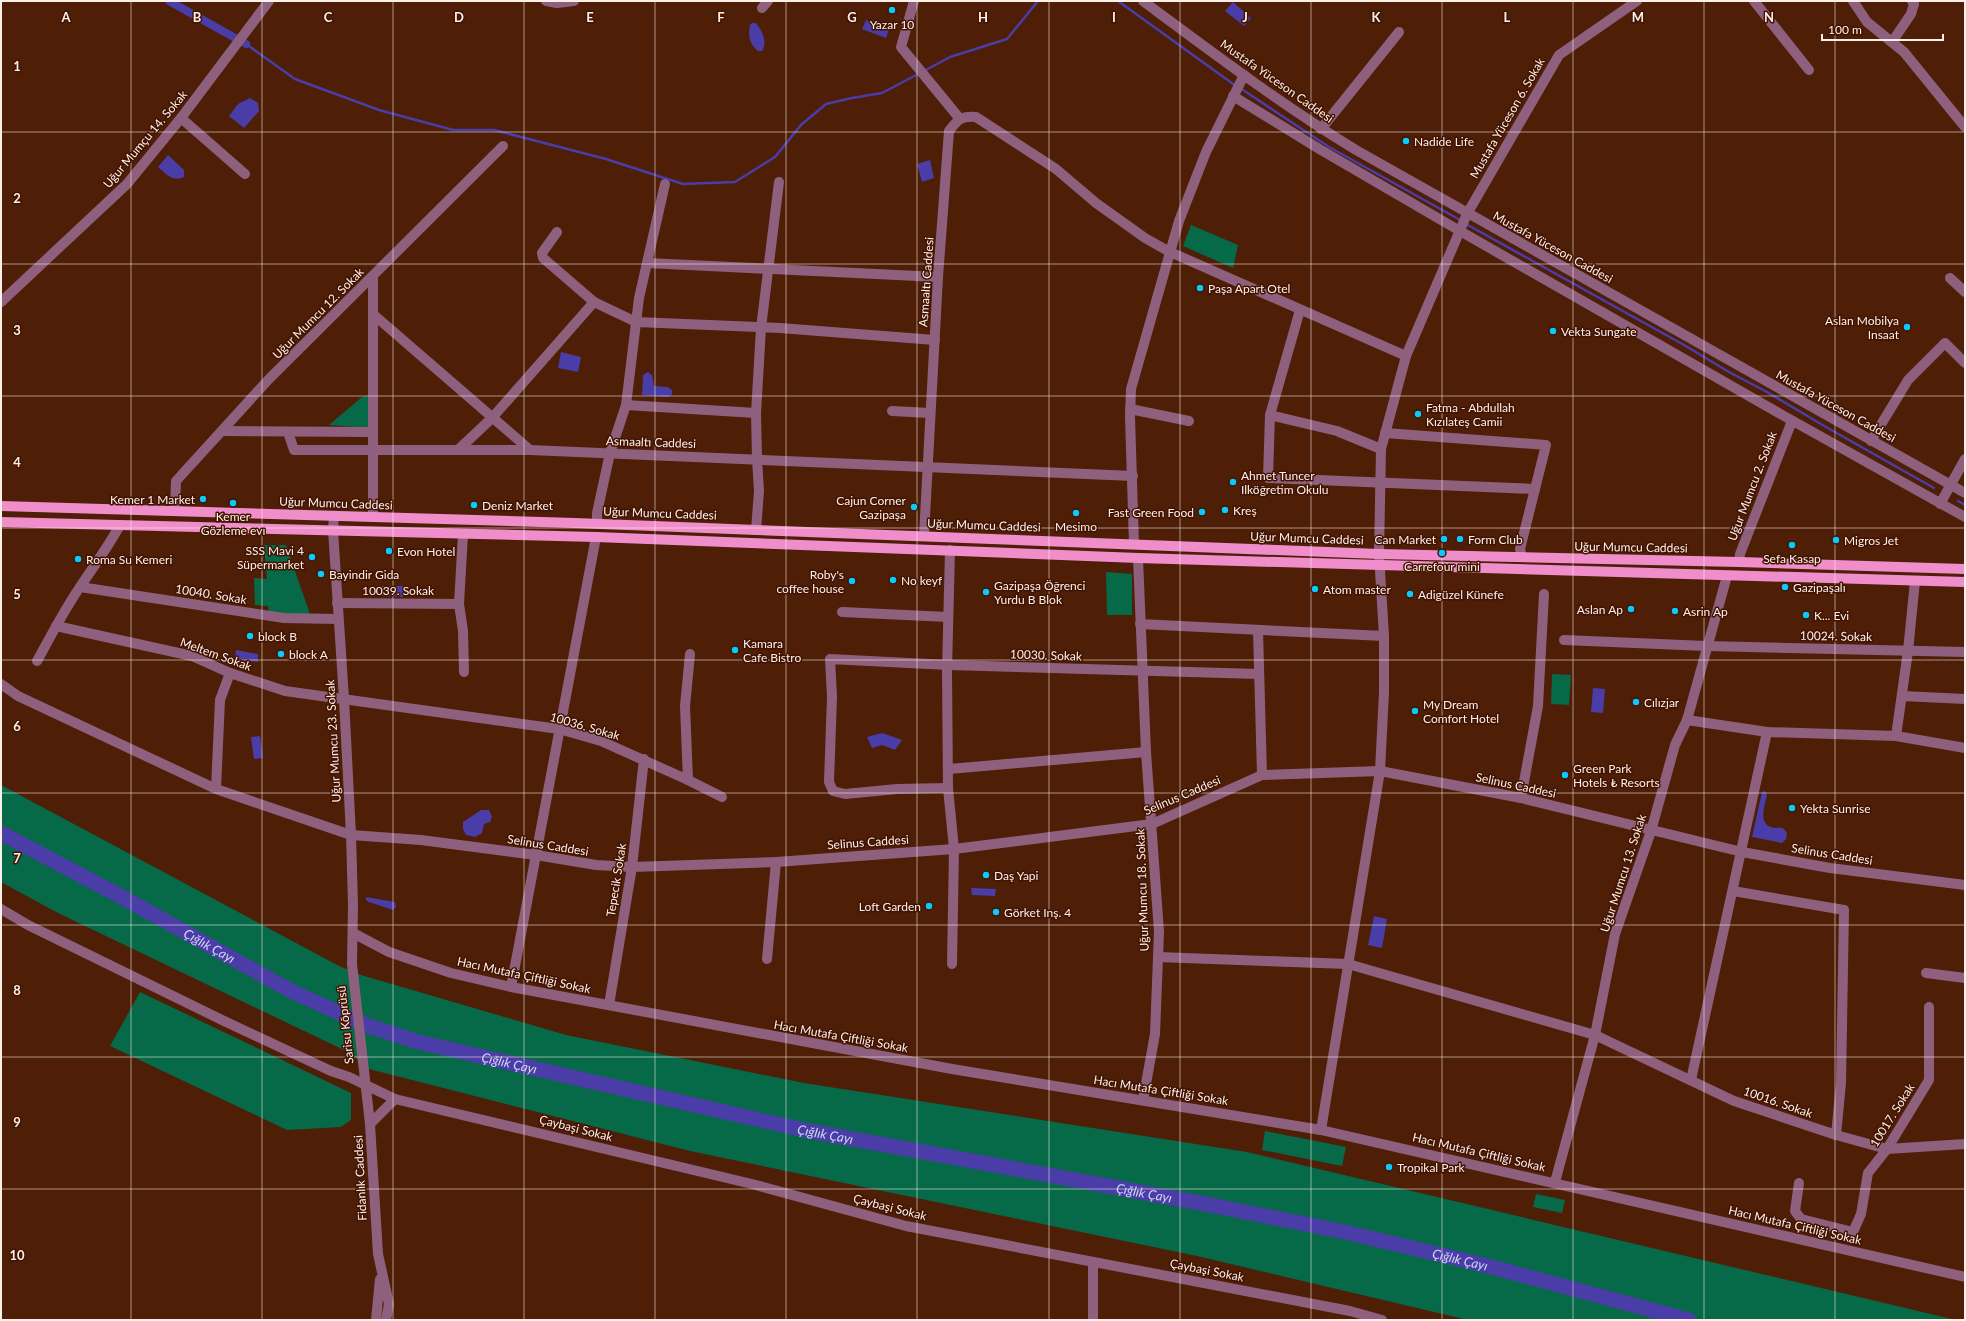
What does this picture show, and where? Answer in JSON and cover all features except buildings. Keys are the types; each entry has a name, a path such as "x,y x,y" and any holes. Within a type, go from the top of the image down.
{"main road":[{"name":"Uğur Mumcu Caddesi","path":"1,506 175,510 924,535 1379,554 1739,562 1965,569"},
{"path":"1,522 596,537 1380,566 1965,582"},
{"path":"596,537 597,524"}],"street":[{"name":"Uğur Mumçu 14. Sokak","path":"1,302 127,184 233,51 269,1"},
{"path":"546,1 557,3 574,1"},
{"path":"914,1 901,47 960,119 964,116 976,117 1056,169 1096,203 1145,238 1170,252 1406,356"},
{"name":"Mustafa Yüceson Caddesi","path":"1143,1 1321,129 1463,222 1792,421 1965,517"},
{"name":"Mustafa Yüceson 6. Sokak","path":"1321,1130 1380,771 1384,692 1384,636 1379,554 1381,449 1406,356 1463,222 1558,55 1637,1"},
{"path":"1754,1 1809,70"},
{"path":"1853,1 1867,22 1904,52 1965,128"},
{"path":"1892,42 1911,14 1914,4 1912,1"},
{"path":"1321,129 1399,32"},
{"path":"1134,544 1130,409 1131,389 1179,221 1201,166 1244,75"},
{"name":"Mustafa Yüceson Caddesi","path":"1235,93 1314,146 1463,222 1965,493"},
{"path":"181,118 245,174"},
{"name":"Asmaaltı Caddesi","path":"924,535 938,277 950,131 956,121 960,119"},
{"name":"Uğur Mumcu 12. Sokak","path":"175,510 176,481 269,379 504,146"},
{"path":"756,530 759,490 756,459 756,413 761,328 779,182"},
{"path":"597,524 597,513 610,453 626,405 639,298 665,184"},
{"path":"557,232 542,253 543,258 594,302 636,322 761,328 935,340"},
{"path":"647,263 938,277"},
{"path":"373,276 373,517"},
{"path":"1950,278 1965,292"},
{"path":"458,450 492,418 594,302"},
{"path":"1300,310 1270,415 1268,478 1380,481 1535,489"},
{"path":"374,315 530,450"},
{"path":"1871,441 1908,380 1945,343 1965,363"},
{"path":"626,405 756,413"},
{"path":"1130,409 1189,421"},
{"path":"892,411 930,413"},
{"path":"1270,415 1337,431 1381,449"},
{"name":"Uğur Mumcu 2. Sokak","path":"1739,562 1740,554 1792,421"},
{"path":"222,431 373,432"},
{"name":"Asmaaltı Caddesi","path":"288,432 294,450 530,450 1133,476"},
{"path":"1385,433 1546,445 1520,549 1522,557"},
{"path":"1940,504 1965,459"},
{"name":"Uğur Mumcu 23. Sokak","path":"334,516 333,530 351,835 353,933 352,964"},
{"path":"37,661 56,626 80,587 105,552 120,525"},
{"path":"463,534 459,604 463,631 464,672"},
{"path":"511,987 596,537"},
{"path":"950,550 948,617 948,788 954,849 952,964"},
{"name":"Uğur Mumcu 18. Sokak","path":"1138,558 1146,752 1159,932 1156,1034 1143,1100"},
{"name":"Uğur Mumcu 13. Sokak","path":"1555,1182 1595,1035 1615,934 1651,831 1676,745 1687,720 1706,646 1727,576"},
{"path":"1896,736 1908,651 1915,581"},
{"name":"10040. Sokak","path":"80,587 284,618 338,619"},
{"path":"1521,798 1538,706 1544,594"},
{"name":"10039. Sokak","path":"337,603 459,604"},
{"path":"842,612 948,617"},
{"path":"1140,624 1384,636"},
{"name":"Meltem Sokak","path":"56,626 192,656 230,673 285,691 344,699"},
{"path":"1258,630 1262,775"},
{"name":"10024. Sokak","path":"1564,640 1706,646 1965,652"},
{"path":"688,780 685,706 690,654"},
{"name":"10030. Sokak","path":"948,788 897,789 840,794 833,791 829,782 832,697 830,659 948,665 1259,674"},
{"path":"216,789 220,700 230,673"},
{"name":"Selinus Caddesi","path":"1,684 18,696 216,789 351,835 421,840 536,854 596,866 632,867 776,862 954,849 1152,824 1262,775 1380,771 1521,798 1742,852 1830,868 1965,884"},
{"path":"1902,696 1965,699"},
{"name":"10036. Sokak","path":"344,699 559,729 601,741 644,759 722,797"},
{"path":"1687,720 1767,732 1896,736 1965,748"},
{"path":"1691,1080 1767,732"},
{"path":"949,769 1146,752"},
{"name":"Tepecik Sokak","path":"609,1006 632,867 644,759"},
{"path":"767,959 776,862"},
{"path":"1733,891 1844,910 1841,1083 1836,1135"},
{"name":"Çaybaşi Sokak","path":"1,909 28,925 222,1020 395,1099 752,1184 906,1226 1342,1310 1382,1320"},
{"name":"Hacı Mutafa Çiftliği Sokak","path":"353,933 389,952 451,973 511,987 952,1069 1321,1130 1555,1182 1965,1278"},
{"name":"10016. Sokak","path":"1158,957 1348,964 1595,1035 1734,1101 1836,1135 1887,1149 1965,1144"},
{"name":"Sarisu Kōprüsü","path":"352,964 364,1084"},
{"path":"1926,973 1965,978"},
{"name":"10017. Sokak","path":"1799,1183 1795,1211 1801,1219 1853,1232 1861,1214 1868,1174 1887,1149 1929,1080 1928,1007"},
{"name":"Fidanlık Caddesi","path":"364,1084 370,1124 380,1271 376,1320"},
{"path":"370,1124 395,1099"},
{"path":"1093,1262 1093,1320"},
{"name":"Fidanlık Caddesi","path":"380,1271 389,1304 386,1320"}],"green space":[{"path":"1191,225 1238,245 1233,268 1183,246"},
{"path":"371,395 371,428 329,425 362,397"},
{"path":"264,545 286,545 311,617 269,612 268,606 255,605 254,578 267,579"},
{"path":"1106,572 1132,574 1132,615 1107,615"},
{"path":"1552,674 1571,675 1569,705 1551,704"},
{"path":"1,785 339,966 361,975 566,1035 804,1083 1247,1152 1956,1320 1468,1320 1197,1256 690,1151 369,1069 348,1052 58,913 1,882"},
{"path":"140,992 351,1093 351,1120 341,1127 287,1130 110,1046"},
{"path":"1265,1131 1346,1147 1342,1166 1262,1150"},
{"path":"1536,1194 1565,1200 1562,1213 1533,1207"}],"shaded area":[{"path":"1233,2 1251,18 1244,26 1225,11"},
{"path":"866,20 889,29 886,38 862,29"},
{"path":"752,23 756,23 764,36 764,47 762,51 758,51 750,40 749,29"},
{"path":"250,98 258,103 259,111 244,128 229,116 238,104"},
{"path":"168,155 184,170 184,177 176,179 173,178 158,167"},
{"path":"930,160 934,178 922,182 917,164"},
{"path":"561,352 581,357 578,372 558,368"},
{"path":"648,372 652,375 654,386 668,387 672,390 672,395 667,397 642,395 643,375"},
{"path":"382,586 404,586 403,597 382,596"},
{"path":"236,650 258,654 258,662 235,658"},
{"path":"1593,688 1605,689 1603,713 1591,712"},
{"path":"882,733 902,740 895,750 882,745 872,748 867,737"},
{"path":"260,736 263,758 254,759 251,737"},
{"path":"1765,791 1767,795 1763,818 1767,825 1772,828 1783,828 1787,833 1786,839 1782,843 1752,837 1762,792"},
{"path":"481,810 489,810 492,817 490,822 484,824 482,833 475,837 466,835 463,829 463,822"},
{"path":"971,888 996,889 995,896 972,895"},
{"path":"366,897 395,902 396,907 393,910 369,902 366,900"},
{"path":"1374,916 1387,919 1382,948 1368,945"}],"waterway":[{"path":"169,1 246,44"},
{"path":"924,71 950,57 1007,39 1038,1"},
{"path":"1118,1 1236,86"},
{"path":"246,44 295,79 379,110 453,130 494,130 606,159 683,184 735,182 775,157 801,125 826,104 882,93 920,73"},
{"path":"1240,88 1329,147 1462,221"},
{"path":"1466,224 1684,345 1934,488"},
{"path":"1958,501 1965,505"},
{"name":"Çığlık Çayı","path":"1,833 122,897 291,991 366,1025 418,1042 804,1130 1200,1203 1345,1232 1488,1266 1689,1320"}],"place":[{"name":"Yazar 10","path":"892,10"},
{"name":"Nadide Life","path":"1406,141"},
{"name":"Paşa Apart Otel","path":"1200,288"},
{"name":"Aslan Mobilya Insaat","path":"1907,327"},
{"name":"Vekta Sungate","path":"1553,331"},
{"name":"Fatma - Abdullah Kızılateş Camii","path":"1418,414"},
{"name":"Ahmet Tuncer Ilköğretim Okulu","path":"1233,482"},
{"name":"Kemer 1 Market","path":"203,499"},
{"name":"Kemer Gözleme evı","path":"233,503"},
{"name":"Deniz Market","path":"474,505"},
{"name":"Cajun Corner Gazipaşa","path":"914,507"},
{"name":"Kreş","path":"1225,510"},
{"name":"Fast Green Food","path":"1202,512"},
{"name":"Mesimo","path":"1076,513"},
{"name":"Can Market","path":"1444,539"},
{"name":"Form Club","path":"1460,539"},
{"name":"Migros Jet","path":"1836,540"},
{"name":"Sefa Kasap","path":"1792,545"},
{"name":"Evon Hotel","path":"389,551"},
{"name":"Carrefour mini","path":"1442,553"},
{"name":"SSS Mavi 4 Süpermarket","path":"312,557"},
{"name":"Roma Su Kemeri","path":"78,559"},
{"name":"Bayindir Gida","path":"321,574"},
{"name":"No keyf","path":"893,580"},
{"name":"Roby's coffee house","path":"852,581"},
{"name":"Gazipaşalı","path":"1785,587"},
{"name":"Atom master","path":"1315,589"},
{"name":"Gazipaşa Öğrenci Yurdu B Blok","path":"986,592"},
{"name":"Adigüzel Künefe","path":"1410,594"},
{"name":"Aslan Ap","path":"1631,609"},
{"name":"Asrin Ap","path":"1675,611"},
{"name":"K... Evi","path":"1806,615"},
{"name":"block B","path":"250,636"},
{"name":"Kamara Cafe Bistro","path":"735,650"},
{"name":"block A","path":"281,654"},
{"name":"Cılızjar","path":"1636,702"},
{"name":"My Dream Comfort Hotel","path":"1415,711"},
{"name":"Green Park Hotels ₺ Resorts","path":"1565,775"},
{"name":"Yekta Sunrise","path":"1792,808"},
{"name":"Daş Yapi","path":"986,875"},
{"name":"Loft Garden","path":"929,906"},
{"name":"Görket Inş. 4","path":"996,912"},
{"name":"Tropikal Park","path":"1389,1167"}]}
